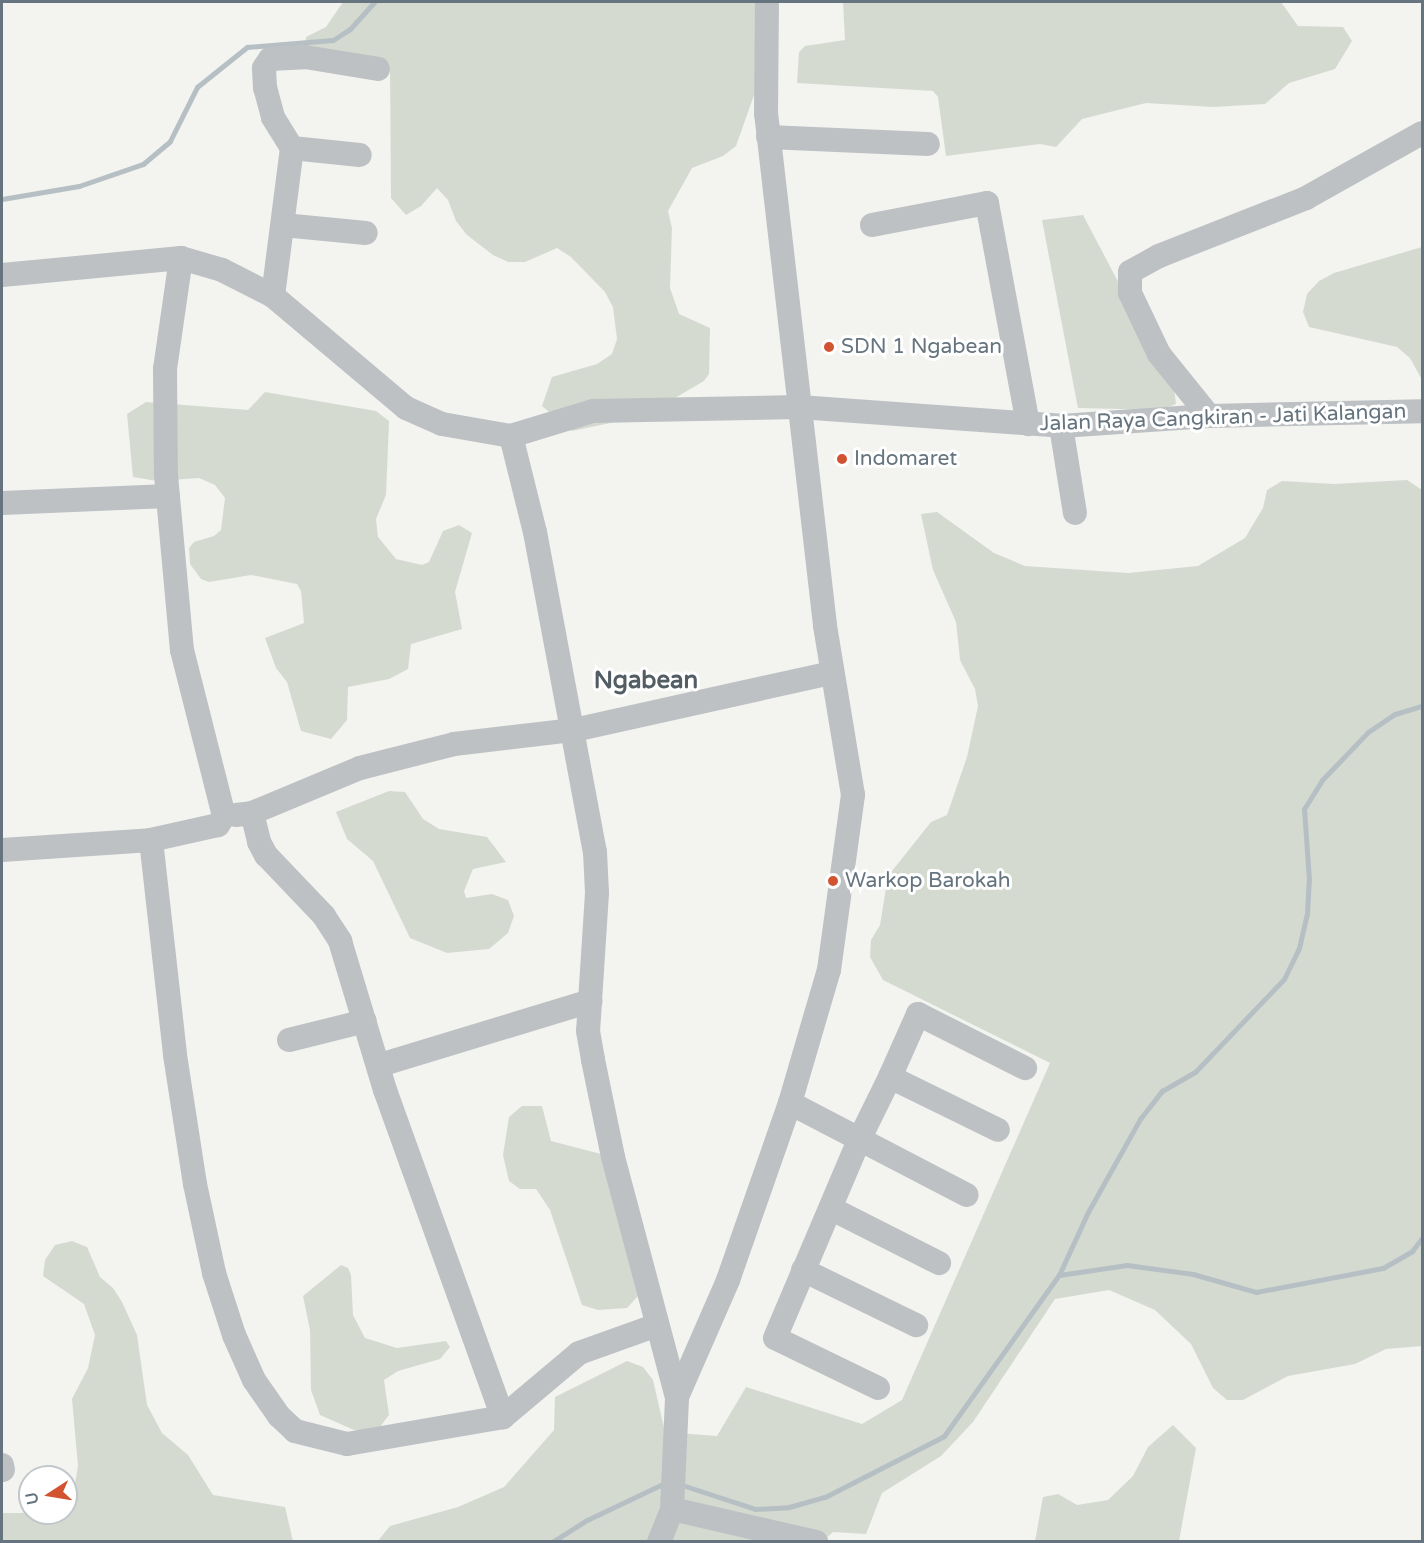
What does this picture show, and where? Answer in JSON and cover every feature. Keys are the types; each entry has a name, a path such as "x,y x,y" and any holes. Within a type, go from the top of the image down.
{"street":[{"path":"677,1397 728,1280 790,1102 829,970 853,795 832,673 768,137 767,2"},
{"path":"273,296 284,225 292,148 273,117 265,88 264,68 270,58 304,57 378,69"},
{"path":"1209,416 1159,354 1130,293 1130,272 1159,256 1306,198 1422,132"},
{"path":"768,137 928,144"},
{"path":"292,148 360,155"},
{"path":"872,225 987,203 1028,424"},
{"path":"284,225 366,233"},
{"path":"2,850 151,840 218,825 224,816 182,650 168,496 165,369 181,258"},
{"name":"Jalan Raya Cangkiran - Jati Kalangan","path":"2,275 181,258 222,270 273,296 406,408 442,424 511,436 593,411 799,407 1061,426 1209,416 1422,411"},
{"path":"1061,426 1076,513"},
{"path":"511,436 535,532 574,730 596,862 588,1031 593,1060 657,1325 677,1397 673,1501 659,1542"},
{"path":"2,503 168,496"},
{"path":"224,816 252,813 360,768 454,744 574,730 832,673"},
{"path":"252,813 259,842 266,855 336,932 380,1065 385,1090 503,1417"},
{"path":"151,840 175,1054 195,1184 214,1273 234,1335 254,1380 295,1431 347,1444 503,1417 579,1353 657,1325"},
{"path":"380,1065 590,1001"},
{"path":"878,1388 775,1338 859,1140 918,1014 1025,1068"},
{"path":"289,1040 365,1021"},
{"path":"890,1077 998,1130"},
{"path":"790,1102 967,1195"},
{"path":"831,1209 939,1263"},
{"path":"803,1270 916,1324"},
{"path":"673,1501 816,1542"}],"shaded area":[{"path":"343,2 761,2 759,81 736,146 723,156 692,168 668,211 672,228 670,288 679,314 710,328 709,374 704,381 644,416 572,431 542,406 552,377 597,364 612,354 617,339 613,307 605,292 571,257 557,248 525,262 508,262 493,255 467,235 456,221 448,200 437,188 421,206 406,215 391,198 390,66 305,57 306,37 326,27"},
{"path":"843,2 1281,2 1298,26 1343,27 1352,41 1335,69 1289,83 1265,104 1213,107 1146,103 1082,119 1056,147 1040,144 946,156 938,97 933,91 797,83 799,52 805,46 845,40"},
{"path":"1083,215 1174,388 1176,404 1161,410 1078,408 1042,220"},
{"path":"1422,247 1422,380 1410,358 1397,347 1309,327 1303,312 1307,294 1319,281 1334,273"},
{"path":"265,392 376,411 389,421 386,495 376,519 378,537 396,559 422,565 429,562 443,531 459,525 472,533 455,592 462,629 411,644 408,669 389,679 348,687 347,720 331,739 301,731 287,682 276,668 265,638 304,623 301,591 297,584 251,575 209,582 201,579 190,564 189,548 194,542 214,536 221,530 225,498 215,485 199,478 157,481 133,477 127,414 146,402 248,410"},
{"path":"1407,480 1422,490 1422,1346 1386,1349 1355,1364 1288,1376 1243,1400 1227,1400 1213,1388 1191,1344 1155,1310 1109,1290 1055,1299 973,1422 941,1456 882,1493 866,1534 833,1532 822,1542 377,1542 390,1526 458,1507 504,1487 554,1430 555,1397 627,1361 643,1367 653,1380 665,1432 717,1436 746,1387 862,1424 902,1400 1050,1063 883,980 870,957 871,940 880,925 888,876 931,822 947,815 967,757 978,706 975,689 960,660 956,622 933,570 921,514 937,512 994,553 1025,566 1128,573 1198,566 1245,538 1263,508 1267,490 1282,481 1334,484"},
{"path":"389,791 405,792 423,819 439,829 487,837 506,862 473,869 464,891 466,898 492,894 508,900 514,916 508,933 489,949 447,953 410,938 373,861 347,839 336,812"},
{"path":"522,1106 542,1106 551,1141 601,1154 638,1296 627,1308 598,1310 582,1305 550,1210 536,1189 520,1189 509,1181 503,1155 509,1117"},
{"path":"72,1241 87,1247 100,1277 113,1288 122,1302 137,1335 147,1405 162,1433 188,1455 213,1495 285,1507 293,1541 2,1541 2,1513 18,1513 18,1525 78,1525 78,1465 72,1399 88,1368 95,1335 84,1304 43,1276 45,1260 55,1245"},
{"path":"341,1265 348,1268 351,1275 353,1315 365,1338 397,1348 446,1341 450,1347 440,1359 398,1371 384,1380 389,1415 379,1428 371,1431 354,1430 320,1415 311,1390 310,1330 303,1296"},
{"path":"1173,1425 1196,1448 1179,1541 1035,1541 1043,1497 1058,1494 1077,1505 1108,1500 1133,1476 1148,1447"}],"waterway":[{"path":"2,199 79,186 143,164 170,141 197,87 247,47 333,40 350,29 374,2"},
{"path":"679,1484 755,1509 789,1507 825,1497 944,1436 1059,1275 1088,1212 1140,1119 1162,1091 1196,1071 1284,979 1299,948 1307,914 1309,880 1304,809 1322,780 1368,732 1395,714 1422,706"},
{"path":"1059,1275 1127,1265 1193,1274 1256,1292 1383,1268 1412,1251 1422,1238"},
{"path":"552,1542 587,1520 667,1482"}],"place":[{"name":"SDN 1 Ngabean","path":"829,347"},
{"name":"Indomaret","path":"842,459"},
{"name":"Warkop Barokah","path":"833,881"}],"district":[{"name":"Ngabean","path":"646,681"}]}
